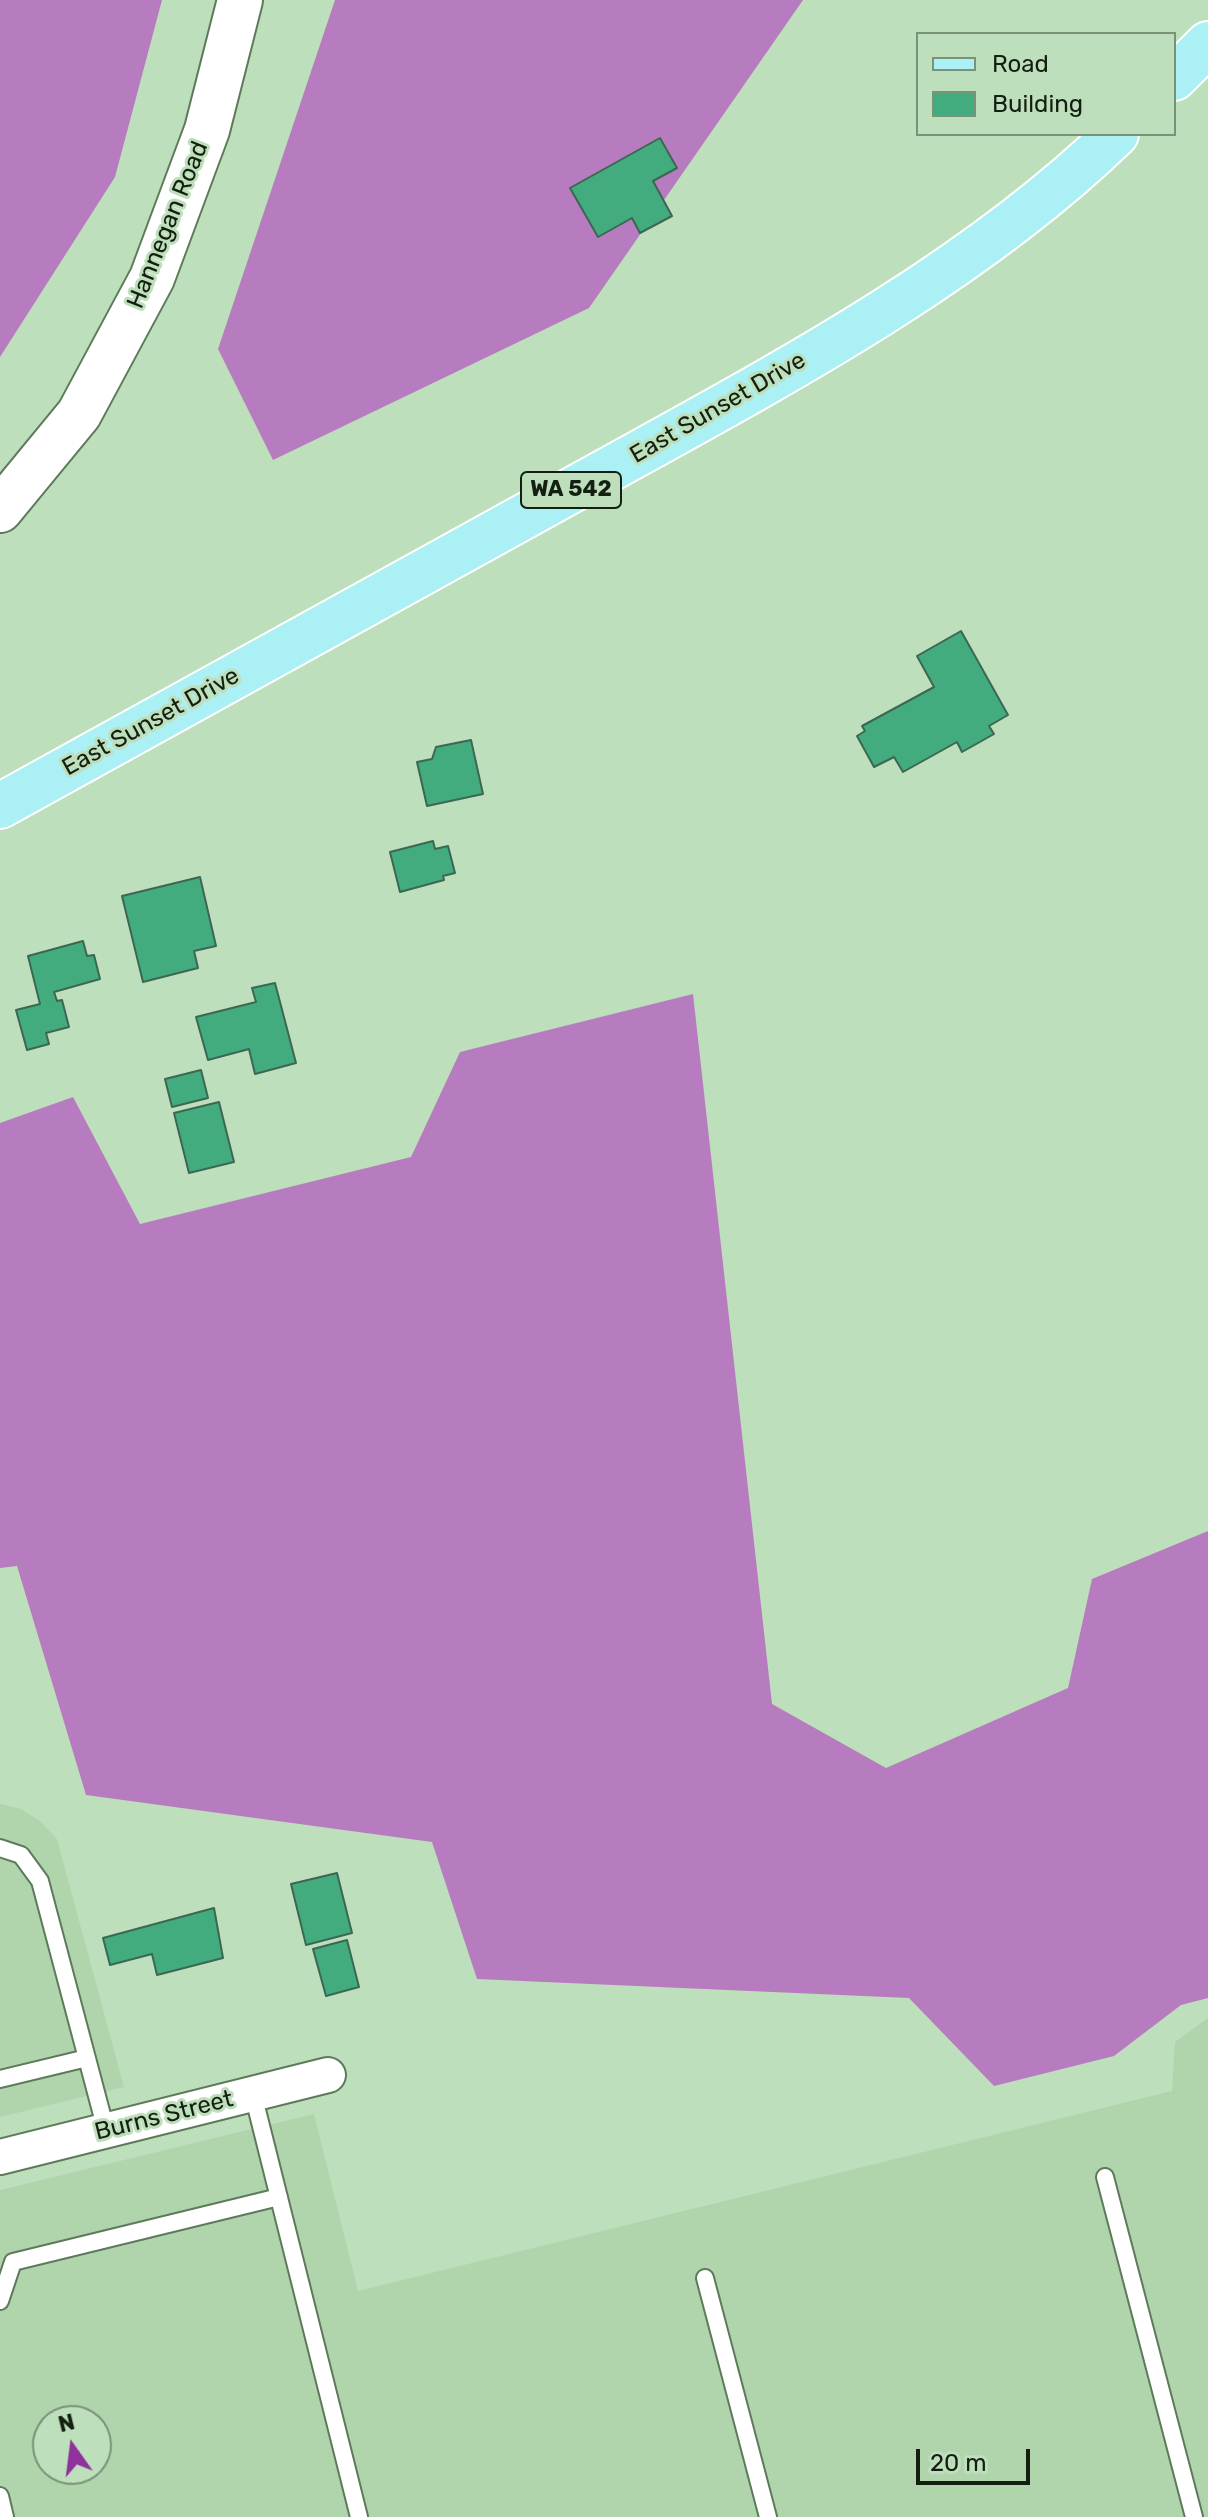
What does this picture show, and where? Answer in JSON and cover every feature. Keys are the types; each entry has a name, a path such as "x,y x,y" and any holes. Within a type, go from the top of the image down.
{"main road":[{"name":"Hannegan Road","path":"0,510 79,414 152,278 207,130 240,0"},
{"path":"1176,76 1208,44"},
{"name":"East Sunset Drive","path":"0,806 786,371 984,244 1081,169 1114,136"}],"street":[{"name":"Burns Street","path":"0,2157 328,2075"}],"lane":[{"path":"0,1848 21,1855 40,1881 106,2130"},
{"path":"0,2079 87,2058"},
{"path":"253,2094 359,2517"},
{"path":"1105,2177 1194,2517"},
{"path":"0,2301 13,2262 279,2197"},
{"path":"705,2278 768,2517"},
{"path":"0,2496 5,2517"}],"shaded area":[{"path":"0,0 162,0 115,177 0,357"},
{"path":"335,0 803,0 589,308 273,460 218,349"},
{"path":"693,994 772,1704 886,1768 1068,1688 1092,1579 1208,1531 1208,1998 1181,2005 1114,2056 994,2086 909,1998 477,1979 432,1842 86,1795 17,1566 0,1568 0,1123 73,1097 140,1224 411,1157 460,1052"},
{"path":"0,1804 21,1809 40,1821 57,1839 124,2087 0,2117"},
{"path":"1208,2018 1208,2517 0,2517 0,2190 314,2114 358,2291 1172,2091 1175,2042"}],"building":[{"path":"660,138 677,168 653,181 672,216 640,233 632,218 598,237 570,188"},
{"path":"961,631 1008,715 989,726 994,734 962,752 957,742 903,772 894,757 874,767 857,736 865,731 862,726 934,687 917,656"},
{"path":"471,740 483,794 427,806 417,762 432,759 436,747"},
{"path":"433,841 435,849 448,846 455,873 443,876 444,880 400,892 390,852"},
{"path":"200,877 216,946 194,951 198,968 143,982 122,896"},
{"path":"83,941 87,956 94,955 100,979 54,992 57,1001 62,1000 69,1027 46,1033 49,1044 27,1050 16,1010 40,1004 28,956"},
{"path":"275,983 296,1063 255,1074 249,1049 208,1060 196,1017 256,1002 252,988"},
{"path":"201,1070 208,1098 172,1107 165,1079"},
{"path":"219,1102 234,1162 189,1173 174,1113"},
{"path":"337,1873 352,1933 306,1945 291,1884"},
{"path":"214,1908 223,1958 157,1975 152,1954 110,1965 103,1938"},
{"path":"347,1940 359,1987 326,1996 313,1949"}]}
